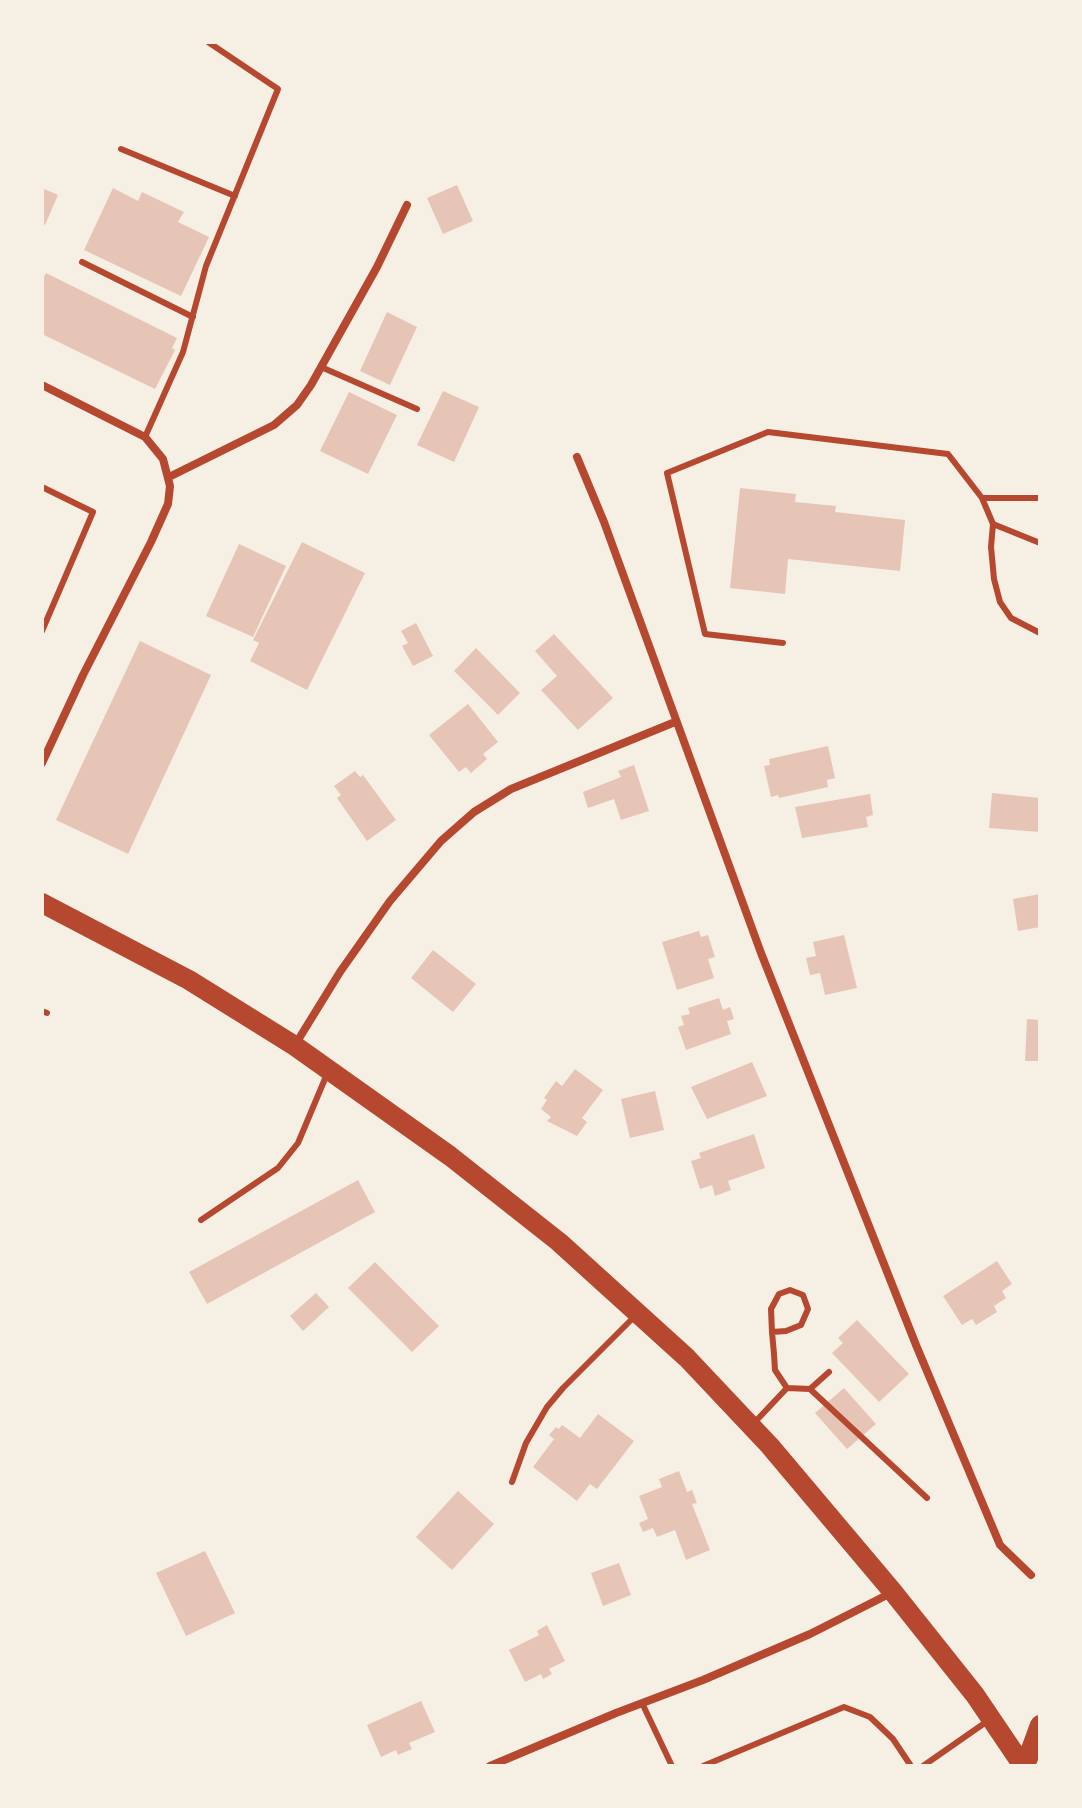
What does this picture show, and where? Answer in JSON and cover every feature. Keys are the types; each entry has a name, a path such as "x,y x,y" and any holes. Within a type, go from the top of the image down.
{"main road":[{"path":"42,903 189,980 295,1046 450,1156 559,1242 687,1358 751,1426 893,1592 1026,1766"},
{"path":"1026,1766 1040,1725"},
{"path":"1026,1766 1040,1762"}],"street":[{"path":"169,477 274,425 297,405 377,267 407,205"},
{"path":"42,385 145,437 163,459 169,477 168,504 157,530 42,763"},
{"path":"577,457 604,522 761,953 922,1359 1000,1545 1031,1575"},
{"path":"295,1046 340,972 390,901 441,841 474,812 511,789 675,722"},
{"path":"490,1766 783,1646 893,1592"}],"lane":[{"path":"145,437 183,352 206,266 278,89 208,42"},
{"path":"121,149 235,196"},
{"path":"82,262 193,317"},
{"path":"321,367 417,409"},
{"path":"783,643 705,634 667,473 768,432 948,454 982,498 993,524 991,547 1000,602 1011,618 1040,633"},
{"path":"42,487 93,512 43,628"},
{"path":"982,498 1040,498"},
{"path":"993,524 1040,543"},
{"path":"201,1220 278,1168 298,1143 329,1069"},
{"path":"772,1332 801,1325 808,1309 803,1295 790,1290 779,1294 771,1309 772,1332 775,1370 787,1388"},
{"path":"512,1482 526,1443 547,1407 639,1313"},
{"path":"810,1389 829,1372"},
{"path":"751,1426 787,1388 810,1389 927,1498"},
{"path":"642,1703 672,1766"},
{"path":"703,1766 844,1707 870,1717 893,1739 911,1766"},
{"path":"923,1766 991,1718"}],"building":[{"path":"457,185 473,221 443,234 427,198"},
{"path":"42,188 58,195 45,225 42,224"},
{"path":"113,188 138,201 142,192 184,212 178,222 209,237 181,296 84,250"},
{"path":"46,273 177,338 172,348 175,350 155,389 42,334 42,281"},
{"path":"387,312 417,327 390,385 360,371"},
{"path":"443,391 479,407 454,462 417,445"},
{"path":"349,392 397,415 368,474 320,451"},
{"path":"740,488 796,494 795,502 836,506 835,512 905,520 900,571 788,559 785,594 730,588"},
{"path":"302,542 365,573 307,690 250,661 259,643 253,640"},
{"path":"239,544 286,566 253,637 206,616"},
{"path":"416,623 433,656 413,666 402,646 408,643 401,631"},
{"path":"554,634 613,698 578,730 541,690 557,676 535,651"},
{"path":"140,641 211,675 128,854 56,820"},
{"path":"476,648 520,693 498,715 454,671"},
{"path":"468,704 498,742 483,754 487,759 471,773 466,767 459,772 429,735"},
{"path":"828,746 835,778 827,780 828,787 771,797 764,766 770,765 769,759"},
{"path":"634,765 649,811 621,820 614,799 588,808 583,792 621,777 618,771"},
{"path":"355,771 360,777 363,775 396,820 367,841 337,798 341,795 334,786"},
{"path":"992,793 1040,798 1040,832 989,828"},
{"path":"870,794 873,815 866,817 868,827 802,838 795,807"},
{"path":"1040,894 1040,927 1018,931 1013,899"},
{"path":"699,931 701,937 708,935 715,957 708,959 714,978 677,990 662,942"},
{"path":"844,935 857,988 825,995 820,973 810,975 806,958 816,956 813,942"},
{"path":"433,950 476,984 453,1012 411,978"},
{"path":"719,998 723,1010 730,1007 734,1019 727,1021 731,1034 686,1050 678,1027 684,1025 681,1016 690,1014 688,1008"},
{"path":"1027,1019 1040,1020 1040,1061 1025,1061"},
{"path":"752,1062 767,1096 707,1119 691,1087"},
{"path":"575,1069 603,1090 582,1118 587,1122 577,1136 547,1121 551,1117 541,1109 547,1100 544,1098 556,1081 562,1086"},
{"path":"655,1091 664,1130 630,1138 621,1099"},
{"path":"754,1134 765,1168 728,1181 731,1190 715,1196 712,1185 700,1189 691,1161 701,1158 699,1153"},
{"path":"358,1180 375,1212 207,1304 189,1272"},
{"path":"997,1261 1012,1284 1002,1291 1006,1298 994,1306 997,1312 976,1325 972,1319 962,1325 943,1296"},
{"path":"375,1262 439,1326 412,1352 348,1288"},
{"path":"316,1293 329,1307 303,1331 290,1316"},
{"path":"857,1320 909,1374 879,1402 832,1353 843,1343 838,1338"},
{"path":"844,1388 876,1424 847,1449 815,1413"},
{"path":"598,1414 634,1441 597,1489 590,1484 577,1501 533,1467 554,1439 549,1435 556,1427 559,1429 562,1425 580,1438"},
{"path":"679,1471 687,1492 692,1490 697,1503 692,1504 710,1550 686,1560 675,1530 657,1537 653,1528 643,1532 639,1523 648,1519 639,1496 662,1487 659,1479"},
{"path":"458,1491 494,1524 452,1570 416,1537"},
{"path":"205,1551 235,1613 186,1636 156,1573"},
{"path":"619,1563 631,1595 603,1606 591,1573"},
{"path":"547,1625 565,1661 549,1669 552,1674 543,1679 541,1674 525,1682 509,1650 539,1635 537,1631"},
{"path":"421,1701 435,1732 409,1743 412,1749 398,1755 396,1750 381,1757 367,1725"}]}
